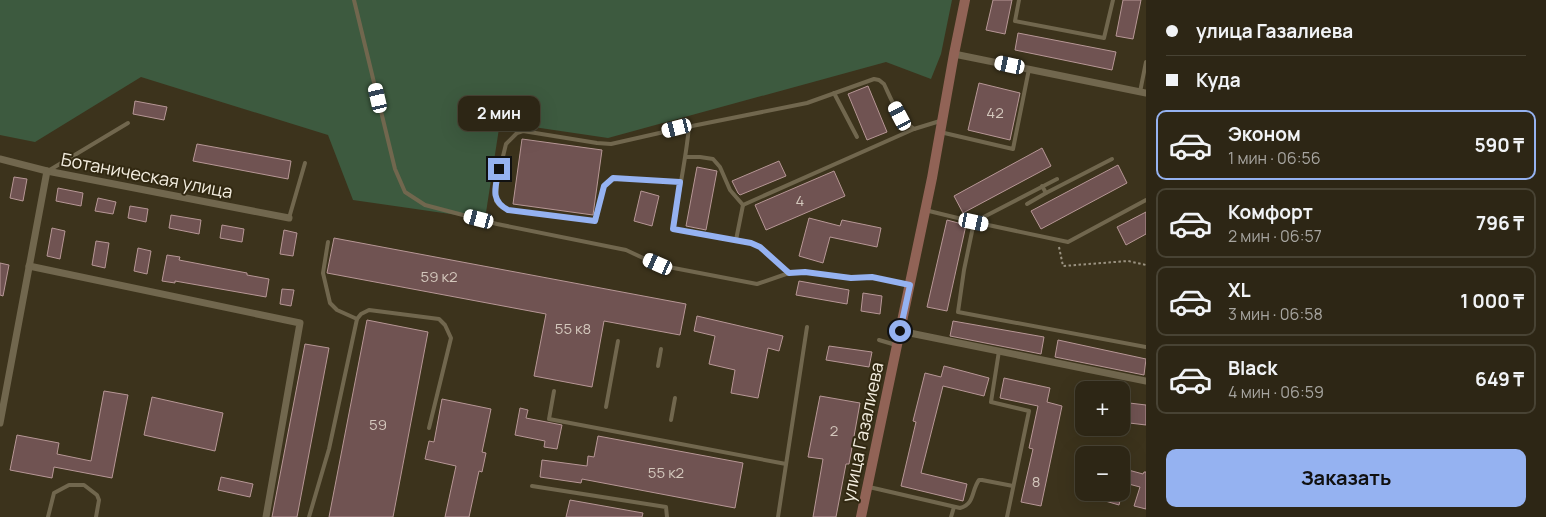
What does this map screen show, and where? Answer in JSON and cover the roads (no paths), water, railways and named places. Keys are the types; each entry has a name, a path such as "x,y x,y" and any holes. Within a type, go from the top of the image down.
{"main road":[{"name":"улица Газалиева","path":"861,517 910,285 965,0"}],"street":[{"path":"954,54 1143,93"},
{"name":"Ботаническая улица","path":"0,159 47,171 289,218"},
{"path":"0,424 47,171"},
{"path":"29,266 300,323 266,517"},
{"path":"900,331 1146,381"}],"lane":[{"path":"354,0 395,169 405,192 425,205 497,224 626,250 658,264 757,284 789,273 805,272 851,278 872,277 910,285"},
{"path":"1019,0 1014,22 1104,38 1112,0"},
{"path":"1143,93 1146,62"},
{"path":"940,132 1013,149 1029,69"},
{"path":"680,182 613,178 604,186 595,221 508,210 500,206 496,201 495,194 506,144 512,137 523,131 612,144 689,126 807,103 868,80 879,80 884,84 900,116 914,129"},
{"path":"834,93 857,137"},
{"path":"743,205 914,129 942,121"},
{"path":"47,171 128,123"},
{"path":"689,126 686,157 673,229 751,243 760,247 789,273"},
{"path":"686,157 713,159 720,167 730,190 743,205"},
{"path":"1026,204 1112,159"},
{"path":"289,218 305,163"},
{"path":"974,222 1057,179"},
{"path":"1042,186 1046,194"},
{"path":"925,210 1068,242 1146,200"},
{"path":"736,240 743,205"},
{"path":"974,222 958,312 1146,347"},
{"path":"328,242 322,273 330,303 337,310 357,319"},
{"path":"309,517 329,449 357,319 361,314 369,310 438,319 445,325 451,338 429,428"},
{"path":"778,517 807,327"},
{"path":"879,340 897,346"},
{"path":"606,407 618,341"},
{"path":"658,366 661,349"},
{"path":"999,351 991,402 1028,411 1007,517"},
{"path":"554,391 549,419 786,464"},
{"path":"671,420 675,398"},
{"path":"867,487 964,508 972,501 979,480 1014,486"},
{"path":"48,517 54,494 69,485 84,485 97,495 99,500 96,517"},
{"path":"532,486 666,507 667,517"},
{"path":"952,517 954,507"}]}
